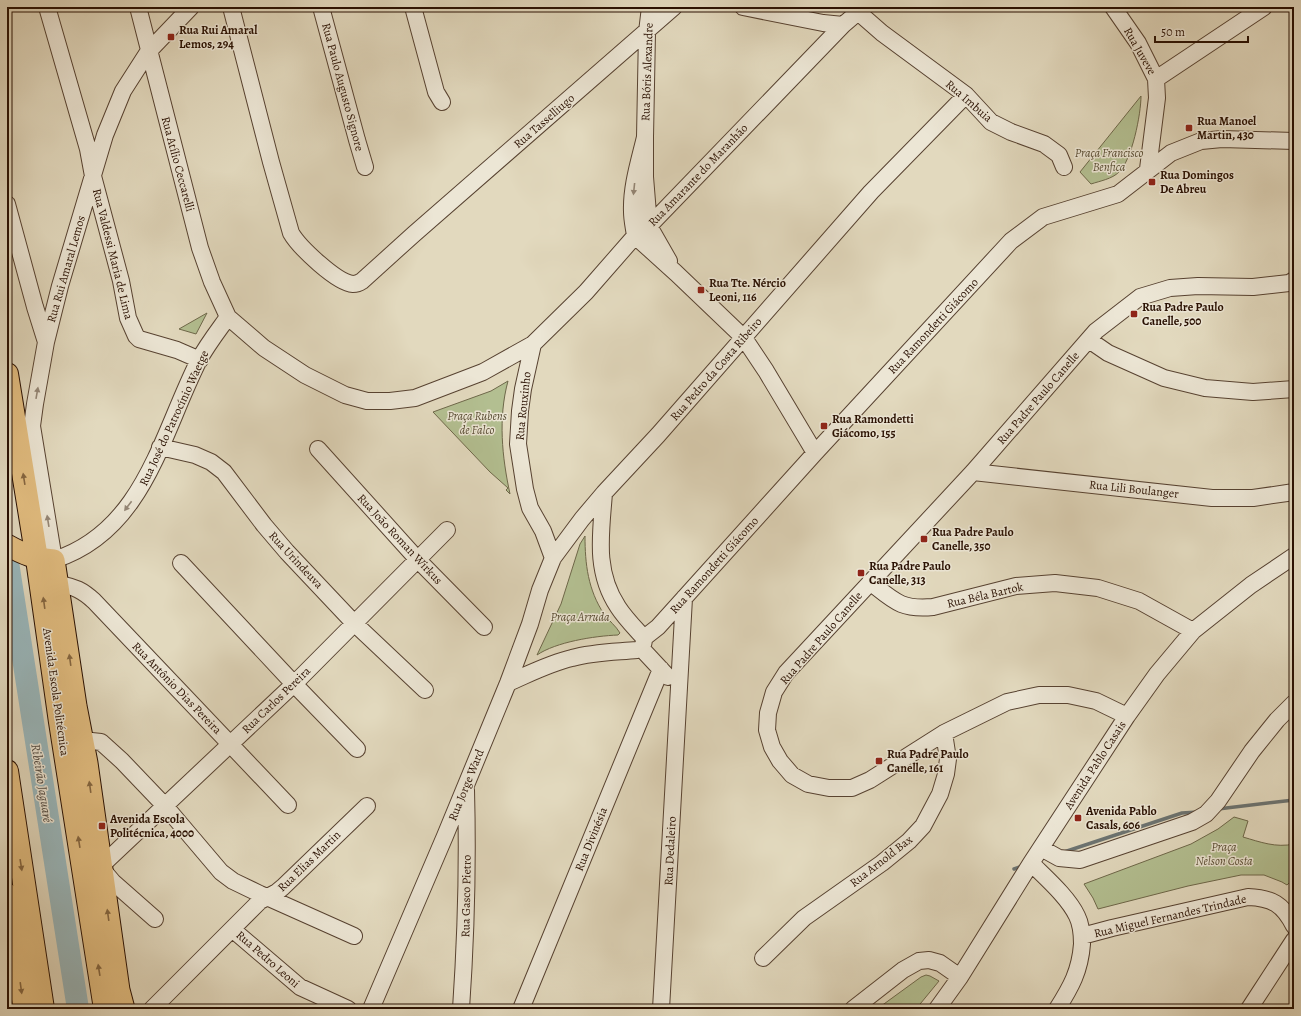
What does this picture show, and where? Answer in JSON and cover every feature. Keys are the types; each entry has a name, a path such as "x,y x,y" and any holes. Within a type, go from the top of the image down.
{"highway":[{"name":"Avenida Escola Politécnica","path":"7,374 31,554 62,730 105,1009"},
{"path":"7,771 43,1009"}],"main road":[{"name":"Avenida Escola Politécnica","path":"31,554 58,584 82,740 87,763 119,990 124,1009"},
{"path":"7,894 9,921 24,1009"}],"street":[{"name":"Rua Valdessi Maria de Lima","path":"47,7 88,149 93,176 121,281 128,318 136,336 139,339 177,350 200,360"},
{"name":"Rua Atílio Ceccarelli","path":"138,7 148,52 200,248 212,282 228,317"},
{"name":"Rua Rui Amaral Lemos","path":"31,554 32,426 46,342 60,286 105,135 124,91 148,52 191,7"},
{"name":"Rua Tasselliugo","path":"231,7 286,219 291,233 296,242 322,266 344,281 354,284 362,281 674,7"},
{"name":"Rua Paulo Augusto Signore","path":"321,7 365,167"},
{"path":"413,7 436,92 442,102"},
{"name":"Rua Bóris Alexandre","path":"649,226 645,177 645,138 647,32 650,7"},
{"path":"743,7 823,23 843,25"},
{"name":"Rua Juveve","path":"1113,7 1138,44 1156,79 1157,98 1148,169"},
{"path":"1156,79 1264,7"},
{"name":"Rua Amarante do Maranhão","path":"533,344 586,292 635,236 649,226 843,25 861,10"},
{"name":"Rua Imbuia","path":"861,10 882,34 966,95 992,122 1011,132 1044,144 1059,155 1064,167"},
{"name":"Rua Pedro da Costa Ribeiro","path":"553,558 582,519 604,493 658,435 871,192 966,95"},
{"name":"Rua Bóris Alexandre","path":"635,236 632,200 634,181 645,138"},
{"name":"Rua Ramondetti Giácomo","path":"642,643 1011,241 1043,217 1118,194 1148,169 1171,153 1201,141 1222,139 1294,141"},
{"path":"7,204 46,342"},
{"path":"649,226 676,273"},
{"path":"635,236 744,338 766,371 815,453"},
{"name":"Rua Padre Paulo Canelle","path":"1127,716 1096,701 1068,695 1039,695 1007,702 944,733 870,780 852,788 829,788 808,784 792,775 780,761 772,747 768,730 768,713 774,692 786,673 973,472 1096,332 1140,297 1170,288 1198,286 1253,287 1289,283 1294,280"},
{"path":"228,317 264,348 305,375 345,395 367,401 390,401 415,398 436,391 483,372 533,344"},
{"name":"Rua José do Patrocínio Waetge","path":"31,554 76,552 92,542 112,525 128,507 142,487 200,360 228,317"},
{"path":"1088,340 1108,353 1164,378 1205,388 1253,392 1294,389"},
{"name":"Rua Rouxinho","path":"533,344 523,388 518,444 525,489 530,508 543,531 553,558"},
{"name":"Rua Urindeuva","path":"160,447 195,455 211,462 224,472 264,525 354,623 426,690"},
{"name":"Rua João Roman Wirkus","path":"318,449 418,560 484,626"},
{"name":"Rua Lili Boulanger","path":"973,472 1212,498 1253,498 1294,492"},
{"path":"604,493 600,552 604,578 619,609 661,670 679,693"},
{"name":"Rua Carlos Pereira","path":"101,868 294,684 447,530"},
{"name":"Avenida Pablo Casais","path":"937,1009 960,977 1031,863 1127,716 1157,674 1193,631 1251,585 1294,556"},
{"name":"Rua Jorge Ward","path":"371,1009 508,683 530,624 540,590 553,558"},
{"path":"181,563 357,749"},
{"name":"Rua Béla Bartok","path":"870,582 894,601 909,608 932,607 1016,586 1055,583 1098,588 1139,601 1193,631"},
{"name":"Rua Antônio Dias Pereira","path":"58,584 72,586 83,591 94,601 288,805"},
{"name":"Rua Dedaleiro","path":"661,1009 684,598"},
{"path":"508,683 558,662 594,653 637,650 642,643"},
{"name":"Rua Divinésia","path":"522,1009 661,670"},
{"path":"1041,848 1059,858 1080,860 1192,822 1206,814 1218,801 1252,751 1276,720 1294,703"},
{"name":"Rua Arnold Bax","path":"763,958 804,918 882,863 909,841 923,826 940,794 946,774 948,759 944,733"},
{"path":"82,740 101,742 122,761 165,806 221,872 233,881 354,936"},
{"name":"Rua Gasco Pietro","path":"461,1009 465,955 468,861 466,782"},
{"name":"Rua Elias Martin","path":"152,1009 260,901 283,887 366,806"},
{"path":"1031,863 1060,891 1078,916 1082,936 1081,958 1077,973 1057,1009"},
{"path":"101,868 113,882 155,919"},
{"name":"Rua Miguel Fernandes Trindade","path":"1082,936 1248,897 1262,897 1274,901 1289,917 1294,926"},
{"name":"Rua Pedro Leoni","path":"232,928 300,988 348,1009"},
{"path":"1249,1009 1294,940"},
{"path":"853,1009 904,970 920,961 929,960 940,963 960,977"}],"green space":[{"name":"Praça Francisco Benfica","path":"1141,96 1135,136 1124,166 1119,172 1106,180 1091,184 1080,172"},
{"path":"207,313 196,334 179,329"},
{"name":"Praça Rubens de Falco","path":"508,381 503,409 502,438 510,494 506,490 508,488 490,472 433,412 491,391"},
{"name":"Praça Arruda","path":"585,536 588,576 594,596 604,614 620,633 618,635 587,638 565,643 545,650 537,655 561,604 580,544"},
{"name":"Praça Nelson Costa","path":"1234,817 1248,821 1243,837 1274,845 1294,844 1294,867 1292,880 1287,885 1264,875 1241,875 1188,886 1098,909 1084,884 1191,844 1218,829"},
{"path":"926,975 939,981 916,1009 877,1009 921,977"}],"waterway":[{"name":"Ribeirão Jaguaré","path":"7,556 78,1009"},
{"path":"1218,809 1294,800"},
{"path":"1064,852 1182,813 1198,812"},
{"path":"1014,869 1022,866"}],"place":[{"name":"Rua Rui Amaral Lemos, 294","path":"171,37"},
{"name":"Rua Manoel Martin, 430","path":"1189,128"},
{"name":"Rua Domingos De Abreu","path":"1152,182"},
{"name":"Rua Tte. Nércio Leoni, 116","path":"701,290"},
{"name":"Rua Padre Paulo Canelle, 500","path":"1134,314"},
{"name":"Rua Ramondetti Giácomo, 155","path":"824,426"},
{"name":"Rua Padre Paulo Canelle, 350","path":"924,539"},
{"name":"Rua Padre Paulo Canelle, 313","path":"861,573"},
{"name":"Rua Padre Paulo Canelle, 161","path":"879,761"},
{"name":"Avenida Pablo Casals, 606","path":"1078,818"},
{"name":"Avenida Escola Politécnica, 4000","path":"102,826"}]}
